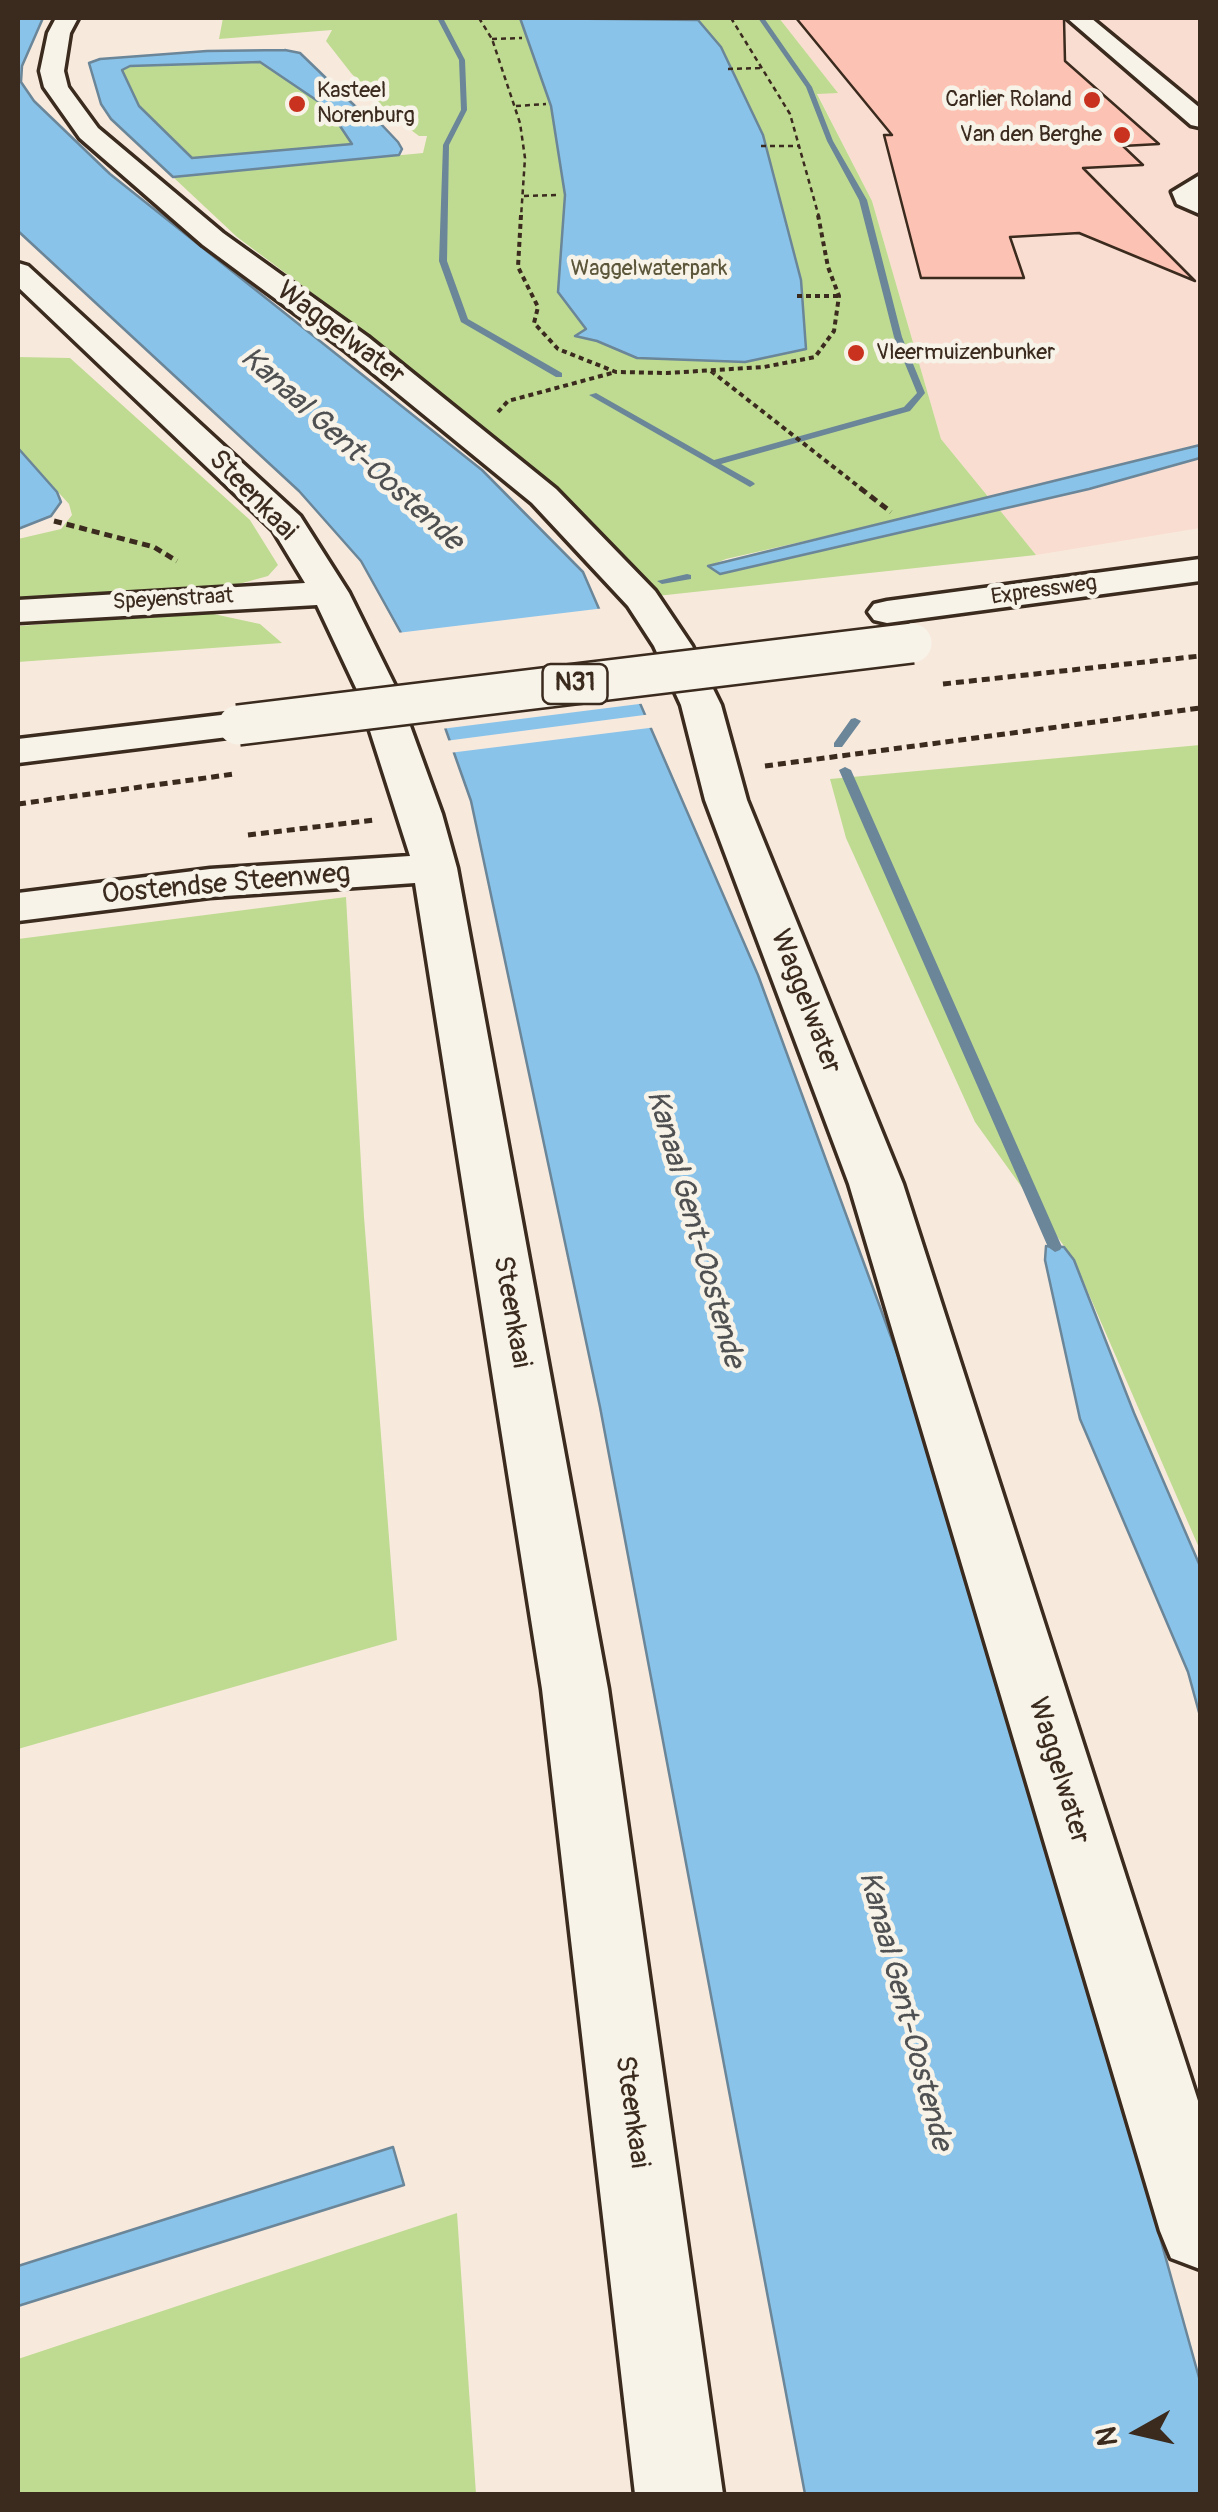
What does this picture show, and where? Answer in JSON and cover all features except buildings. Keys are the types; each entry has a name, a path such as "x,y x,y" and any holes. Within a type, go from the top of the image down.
{"main road":[{"name":"Waggelwater","path":"67,18 59,33 52,71 56,87 89,133 213,239 357,344 544,496 642,599 673,646 701,704 726,800 876,1184 1200,2230"},
{"path":"1078,18 1200,120"},
{"path":"1200,183 1185,192 1187,198 1200,206"},
{"name":"Steenkaai","path":"18,272 286,524 330,593 376,690 434,868 575,1689 679,2494"},
{"name":"Expressweg","path":"233,709 1200,570"},
{"name":"Speyenstraat","path":"18,611 330,593"},
{"name":"Expressweg","path":"233,709 912,643 1200,605"},
{"name":"N31","path":"18,716 233,709"},
{"name":"N31","path":"18,751 233,709"},
{"name":"Oostendse Steenweg","path":"18,907 210,883 434,868"}],"path":[{"path":"479,18 492,39 516,106 525,158 518,267 538,307 534,323 558,349 616,372"},
{"path":"473,438 508,401 616,372 711,371 815,357 834,332 839,296 790,114 730,18"},
{"path":"492,39 522,38"},
{"path":"728,69 762,68"},
{"path":"516,106 546,104"},
{"path":"761,146 799,146"},
{"path":"524,196 558,196"},
{"path":"797,296 839,296"},
{"path":"711,371 891,512"},
{"path":"54,522 154,547 178,561 204,598"},
{"path":"943,684 1200,656"},
{"path":"719,770 1200,708"},
{"path":"18,804 250,772"}],"shaded area":[{"path":"779,18 1200,18 1200,528 1036,555 941,439 872,201 817,93 837,92"}],"green space":[{"name":"Waggelwaterpark","path":"223,18 779,18 838,93 817,94 872,201 941,439 990,499 709,566 720,574 998,508 1036,555 657,596 488,433 237,237 173,177 423,153 427,136 419,136 391,115 351,73 326,41 332,30 219,39"},
{"path":"260,62 328,108 352,144 192,158 139,106 123,73 123,68 130,66"},
{"path":"18,357 70,358 250,520 278,565 268,576 239,584 18,602 18,539 61,529 72,515 69,504 18,448"},
{"path":"209,613 260,624 282,643 18,662 18,626"},
{"path":"1200,745 1200,1550 1074,1260 975,1122 846,838 830,779"},
{"path":"346,897 364,1217 397,1640 18,1749 18,939"},
{"path":"457,2213 476,2494 18,2494 18,2359"}],"water":[{"name":"Kanaal Gent-Oostende","path":"18,18 43,18 22,66 21,82 34,101 110,174 482,470 583,572 758,975 905,1375 1073,1925 1200,2381 1200,2494 805,2494 600,1407 471,801 430,685 361,561 299,491 18,231"},
{"path":"520,18 698,20 721,47 763,135 801,280 806,349 745,362 637,358 575,336 586,329 558,292 565,195 551,106"},
{"path":"207,51 300,53 356,107 380,123 398,142 402,149 399,155 173,177 111,119 101,104 89,63","holes":["260,62 328,108 352,144 192,158 139,106 122,70 130,66"]},
{"path":"1200,445 1200,458 1089,489 720,574 708,566"},
{"path":"18,448 57,492 61,502 51,516 18,529"},
{"path":"1046,1246 1064,1247 1074,1260 1200,1566 1200,1716 1188,1672 1080,1419 1045,1260"},
{"path":"393,2147 404,2185 18,2306 18,2266"}],"pier":[{"path":"605,608 647,703 441,729 397,633"},
{"path":"652,714 657,727 449,753 445,741"}],"waterway":[{"path":"440,18 462,60 464,110 446,145 443,261 464,320 559,375"},
{"path":"714,463 907,409 921,393 898,337 863,200 830,141 809,87 761,18"},
{"path":"593,395 750,484"},
{"path":"662,581 687,577"},
{"path":"838,745 855,721"},
{"path":"845,770 1055,1247"}],"place":[{"name":"Carlier Roland","path":"1092,100"},
{"name":"Kasteel Norenburg","path":"297,104"},
{"name":"Van den Berghe","path":"1122,135"},
{"name":"Vleermuizenbunker","path":"856,353"}]}
